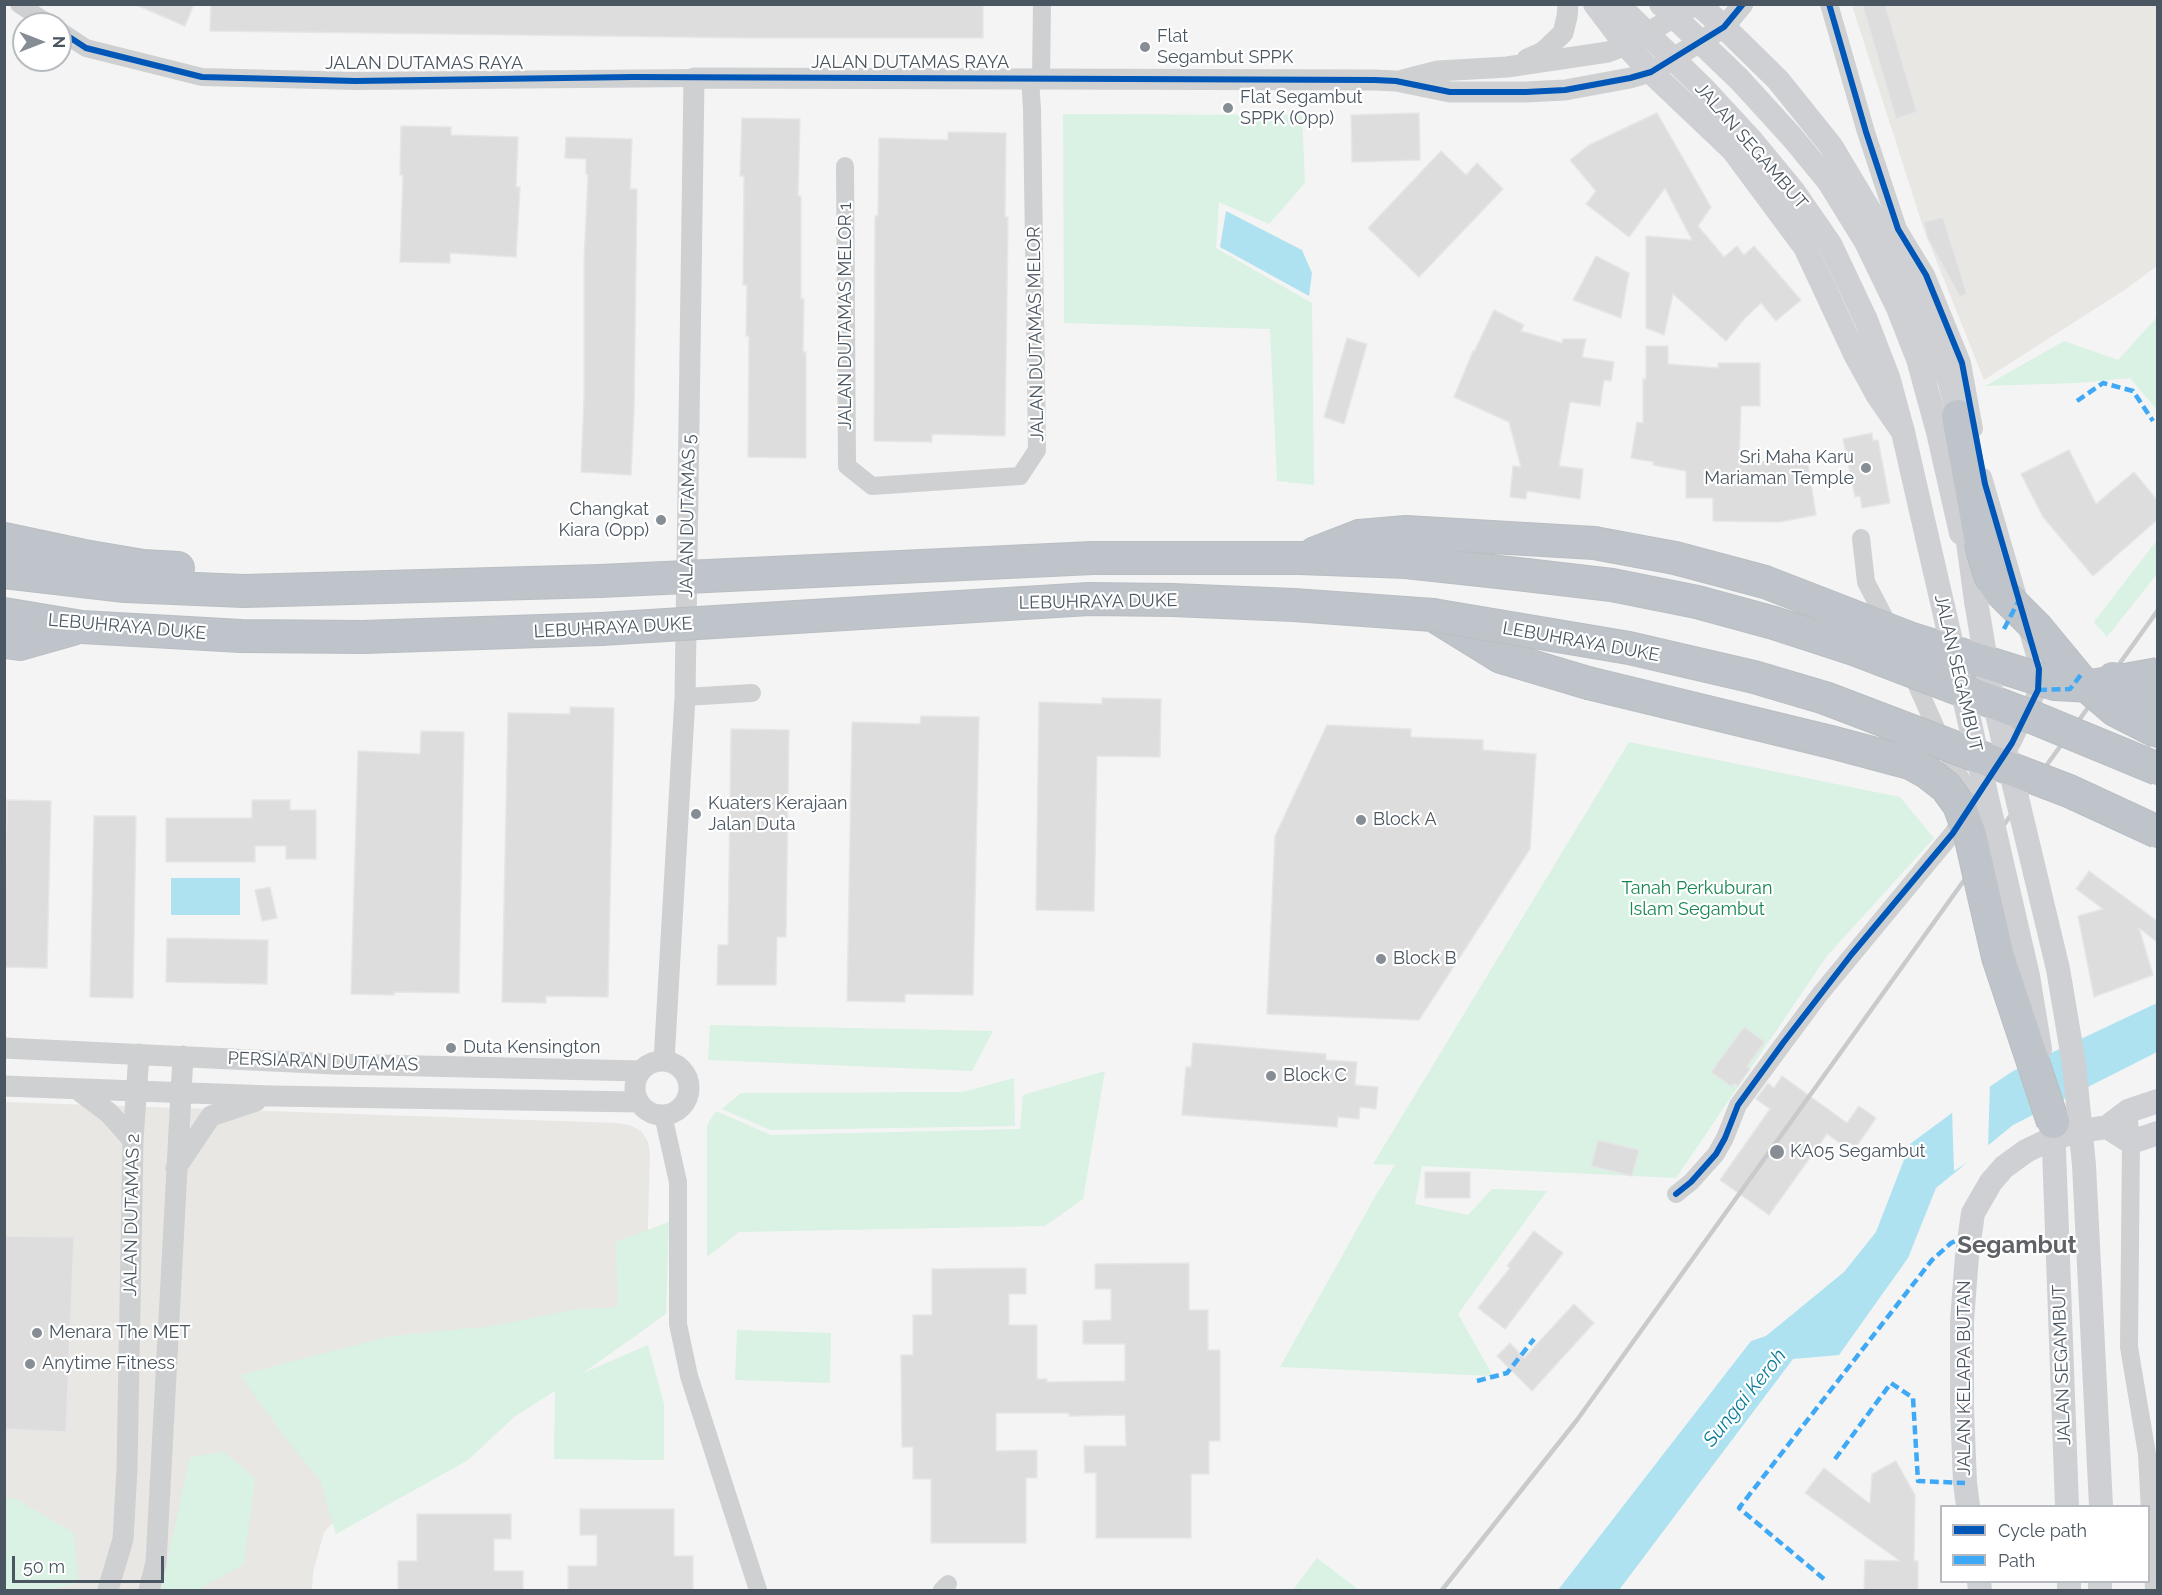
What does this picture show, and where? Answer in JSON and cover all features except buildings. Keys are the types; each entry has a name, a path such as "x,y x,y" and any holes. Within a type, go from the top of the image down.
{"highway":[{"path":"1958,416 1983,553 1990,575 1999,590 2037,628 2080,680 2115,710 2157,732"},
{"path":"1300,558 1359,536 1406,532 1594,543 1675,558 1765,582 1912,639 2055,684 2092,686 2157,674"},
{"path":"4,538 84,556 143,566 215,570 244,591"},
{"path":"4,572 125,586 244,591 600,581 1093,558 1300,558 1406,562 1612,585 1697,602 1774,623 1854,649 2032,717 2157,769"},
{"name":"LEBUHRAYA DUKE","path":"4,614 82,627 241,636 363,637 601,629 1089,599 1294,605 1432,615 1629,648 1754,677 1825,698 2069,791 2157,832"},
{"path":"1432,615 1501,657 1588,683 1910,763 1946,787 1959,805 1970,836 1998,957 2053,1122"},
{"path":"4,642 20,644 82,627"},
{"path":"2037,628 2096,669 2157,700"}],"main road":[{"path":"1595,4 1650,72 1733,150 1805,248 1878,396 1903,432"},
{"name":"JALAN SEGAMBUT","path":"1617,4 1702,87 1751,140 1794,192 1830,244 1866,320 1888,377 1903,432 2028,976 2053,1122 2067,1505"},
{"name":"JALAN SEGAMBUT","path":"1661,4 1739,79 1829,182 1866,242 1898,308 1918,358 1938,432 1976,601 1990,685 2058,969 2074,1064 2084,1165 2101,1505"},
{"path":"1698,4 1778,80 1831,146 1896,255 1917,296 1937,347 1958,416 1966,530 1976,601"},
{"path":"1682,101 1683,78 1694,59 1702,51 1724,44 1746,48"},
{"path":"2157,1101 2128,1111 2107,1127 2131,1142 2157,1133"},
{"name":"JALAN KELAPA BUTAN","path":"1968,1505 1962,1408 1962,1321 1973,1213 1991,1182 2004,1167 2026,1151 2051,1139 2075,1132 2107,1127"}],"street":[{"path":"1036,79 1042,4"},
{"path":"1507,67 1543,52 1554,44 1563,33 1568,17 1568,4"},
{"name":"JALAN DUTAMAS RAYA","path":"1396,81 1438,72 1507,67 1608,52 1626,45 1698,4"},
{"name":"JALAN DUTAMAS RAYA","path":"72,39 86,48 202,77 356,81 694,78 1396,81 1450,92 1526,92 1565,90 1650,72 1724,27 1743,4"},
{"path":"1676,1194 1691,1182 1716,1154 1744,1096 1851,955 1953,833 2012,742 2038,690 2038,669 1985,484 1962,363 1926,275 1898,229 1866,132 1829,4"},
{"name":"JALAN DUTAMAS 5","path":"664,1061 685,697 694,78"},
{"name":"JALAN DUTAMAS MELOR","path":"847,466 872,486 1020,476 1037,450 1032,109 1036,79"},
{"name":"JALAN DUTAMAS MELOR 1","path":"845,166 847,466"},
{"path":"1861,538 1866,582 1900,648 1947,755 1973,801"},
{"path":"685,697 752,693"},
{"name":"PERSIARAN DUTAMAS","path":"4,1048 334,1064 641,1071"},
{"name":"JALAN DUTAMAS 2","path":"108,1590 123,1539 134,1140 140,1054"},
{"path":"149,1590 156,1563 183,1056"},
{"path":"664,1061 681,1068 686,1075 689,1091 682,1106 676,1112 663,1115 651,1113 639,1102 635,1086 641,1071 652,1063 664,1061"},
{"name":"PERSIARAN DUTAMAS","path":"4,1086 271,1096 639,1102"},
{"path":"77,1089 109,1113 134,1140"},
{"path":"176,1168 211,1116 271,1096"},
{"path":"2128,1111 2131,1142 2129,1347 2147,1454 2150,1505"},
{"path":"663,1115 678,1182 678,1324 689,1376 758,1590"},
{"path":"2150,1512 2154,1590"}],"shaded area":[{"path":"1852,5 2157,5 2157,266 2126,289 1984,380 1923,227"},
{"path":"5,1102 630,1125 642,1132 648,1142 650,1153 646,1292 637,1330 604,1358 350,1505 324,1532 313,1572 312,1590 5,1590"}],"green space":[{"path":"1063,114 1302,115 1305,183 1269,224 1219,202 1216,248 1312,303 1314,485 1277,481 1270,329 1064,323"},
{"path":"2157,317 2157,410 2130,378 2077,383 1985,386 2064,341 2118,360"},
{"path":"2157,540 2157,574 2107,637 2094,622"},
{"name":"Tanah Perkuburan Islam Segambut","path":"1629,742 1900,797 1934,838 1827,956 1676,1178 1422,1166 1415,1204 1468,1215 1492,1189 1547,1191 1458,1314 1493,1376 1280,1367 1395,1165 1373,1164"},
{"path":"710,1025 993,1031 972,1071 708,1060"},
{"path":"1105,1071 1083,1199 1045,1226 739,1232 707,1257 707,1125 716,1111 771,1135 1020,1129 1023,1095"},
{"path":"1014,1078 1015,1126 770,1130 722,1109 741,1093 963,1092"},
{"path":"669,1222 666,1314 583,1373 648,1345 664,1404 664,1460 554,1459 555,1391 514,1417 468,1460 336,1534 320,1480 289,1443 240,1375 391,1336 494,1326 571,1310 618,1307 616,1242"},
{"path":"737,1330 831,1333 830,1383 735,1380"},
{"path":"224,1452 255,1478 244,1564 198,1590 161,1590 190,1457"},
{"path":"5,1498 16,1499 74,1533 78,1583 49,1590 5,1590"},
{"path":"1317,1558 1359,1590 1293,1590"}],"water":[{"path":"1226,211 1302,250 1312,273 1309,296 1220,247"},
{"path":"171,878 240,878 240,915 171,915"},
{"name":"Sungai Keroh","path":"2157,1003 2157,1052 2013,1125 1936,1188 1908,1258 1839,1355 1793,1359 1619,1590 1558,1590 1751,1341 1766,1336 1844,1272 1876,1232 1910,1144 2013,1071"}],"pier":[{"path":"1990,1082 1988,1149 1954,1171 1952,1109"}],"railway":[{"path":"1442,1590 1577,1420 2158,610"}],"marked path":[{"path":"2077,401 2103,383 2133,391 2153,421"},
{"path":"2004,629 2018,602"},
{"path":"2038,690 2070,689 2083,672"},
{"path":"1824,1579 1739,1508 1932,1260 1951,1243 1970,1235"},
{"path":"1477,1381 1507,1373 1534,1339"},
{"path":"1835,1459 1891,1383 1913,1398 1918,1481 1965,1483"}],"cycle path":[{"path":"72,39 86,48 202,77 355,81 633,77 1375,80 1396,81 1450,92 1526,92 1565,90 1651,72 1724,27 1743,4"},
{"path":"1676,1194 1691,1182 1716,1154 1738,1105 1783,1043 1851,955 1953,833 2012,743 2038,690 2039,669 1985,484 1962,363 1926,275 1898,229 1866,132 1829,4"}],"place":[{"name":"Flat Segambut SPPK","path":"1145,47"},
{"name":"Flat Segambut SPPK (Opp)","path":"1228,108"},
{"name":"Sri Maha Karu Mariaman Temple","path":"1866,468"},
{"name":"Changkat Kiara (Opp)","path":"661,520"},
{"name":"Kuaters Kerajaan Jalan Duta","path":"696,814"},
{"name":"Block A","path":"1361,820"},
{"name":"Block B","path":"1381,959"},
{"name":"Duta Kensington","path":"451,1048"},
{"name":"Block C","path":"1271,1076"},
{"name":"KA05 Segambut","path":"1777,1152"},
{"name":"Menara The MET","path":"37,1333"},
{"name":"Anytime Fitness","path":"30,1364"}],"district":[{"name":"Segambut","path":"2017,1246"}]}
